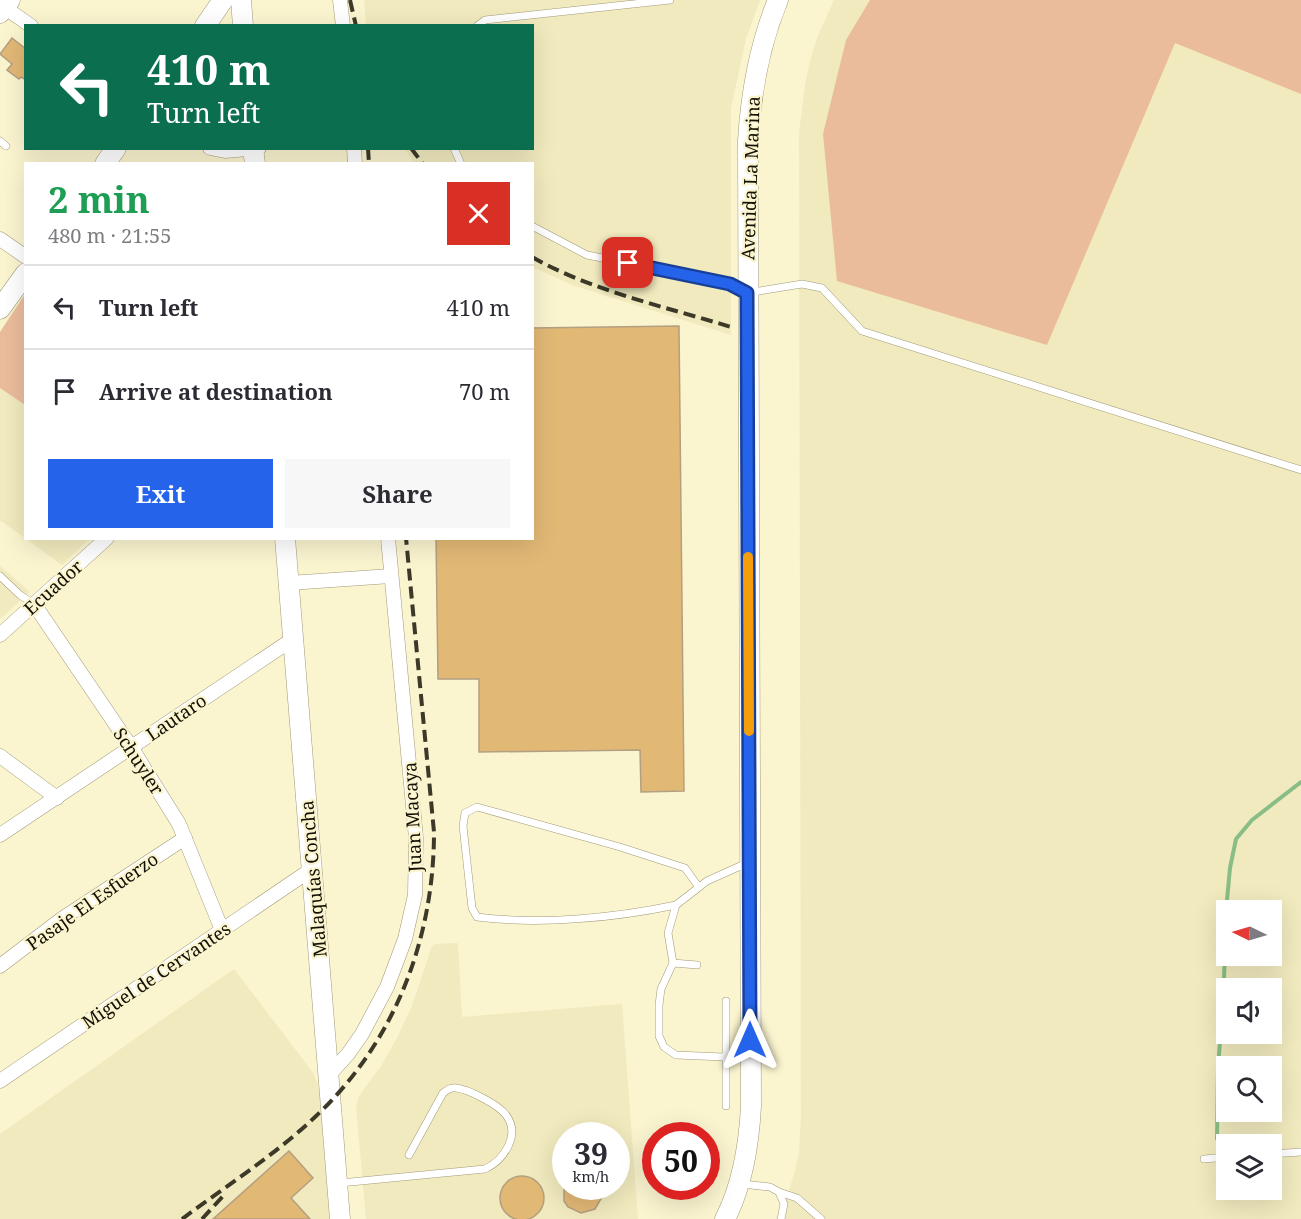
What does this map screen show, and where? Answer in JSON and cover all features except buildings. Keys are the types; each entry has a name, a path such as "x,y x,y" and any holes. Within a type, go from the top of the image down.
{"main road":[{"path":"206,24 223,0"},
{"path":"241,0 243,24"},
{"name":"Avenida La Marina","path":"725,1219 739,1184 746,1156 750,1116 747,166 751,95 759,55 778,0"},
{"path":"0,309 24,276"},
{"name":"Malaquías Concha","path":"285,540 340,1219"}],"street":[{"path":"340,0 343,24"},
{"path":"4,6 28,24"},
{"path":"220,150 239,150"},
{"path":"0,239 24,256"},
{"name":"Ecuador","path":"0,635 104,540"},
{"name":"Juan Macaya","path":"329,1075 353,1047 375,1011 405,939 415,895 416,838 388,540"},
{"path":"289,583 391,576"},
{"name":"Schuyler","path":"34,604 131,747 179,824 222,930"},
{"name":"Lautaro","path":"0,835 293,639"},
{"path":"0,756 57,798"},
{"name":"Pasaje El Esfuerzo","path":"0,966 63,918 185,838"},
{"name":"Miguel de Cervantes","path":"0,1081 312,869"}],"lane":[{"path":"480,24 485,20 670,0"},
{"path":"534,227 587,255 730,284 747,293 802,284 822,288 862,331 1301,470"},
{"path":"0,576 20,595 34,604"},
{"path":"698,886 685,868 620,847 477,807 465,813 463,826 472,908 477,917 499,920 555,919 639,913 676,905 698,886 749,862"},
{"path":"676,905 668,933 673,963 661,988 659,1036 664,1047 676,1054 724,1058"},
{"path":"673,963 697,965"},
{"path":"726,1002 724,1058 726,1106"},
{"path":"338,1184 484,1169 497,1162 505,1153 510,1139 510,1123 504,1112 494,1104 461,1089 449,1089 443,1093 409,1155"},
{"path":"1282,1153 1301,1152"},
{"path":"1204,1159 1216,1158"},
{"path":"739,1184 770,1186 779,1192 797,1198 821,1219"},
{"path":"779,1192 784,1204 781,1219"}],"shaded area":[{"path":"364,0 760,0 746,39 731,108 731,335 572,285 534,267 534,162 413,162 406,150 534,150 534,24 366,24"},
{"path":"834,0 1301,0 1301,1219 776,1219 795,1171 799,1153 801,1117 799,133 810,61 817,38"},
{"path":"870,0 1301,0 1301,94 1175,43 1047,345 837,281 823,134 846,40"},
{"path":"24,296 24,404 0,388 0,332"},
{"path":"0,388 24,404 24,537 0,520"},
{"path":"28,540 88,540 62,565"},
{"path":"0,566 30,592 0,619"},
{"path":"458,943 462,1017 622,1004 638,1219 366,1219 356,1106 359,1096 381,1066 397,1038 412,1006 432,946"},
{"path":"234,969 314,1074 329,1118 337,1219 0,1219 0,1134"}],"waterway":[{"path":"1217,1134 1218,1067 1227,900 1236,839 1252,820 1301,782"}],"railway":[{"path":"350,0 356,24"},
{"path":"368,150 369,162"},
{"path":"412,150 422,162"},
{"path":"534,258 604,289 731,327"},
{"path":"182,1219 284,1144 343,1088 367,1056 387,1023 404,987 417,950 427,912 434,832 406,540"},
{"path":"202,1219 224,1195"}],"slow traffic":[{"path":"748,557 749,731"}],"route":[{"path":"628,263 730,284 747,293 750,1040"}]}
